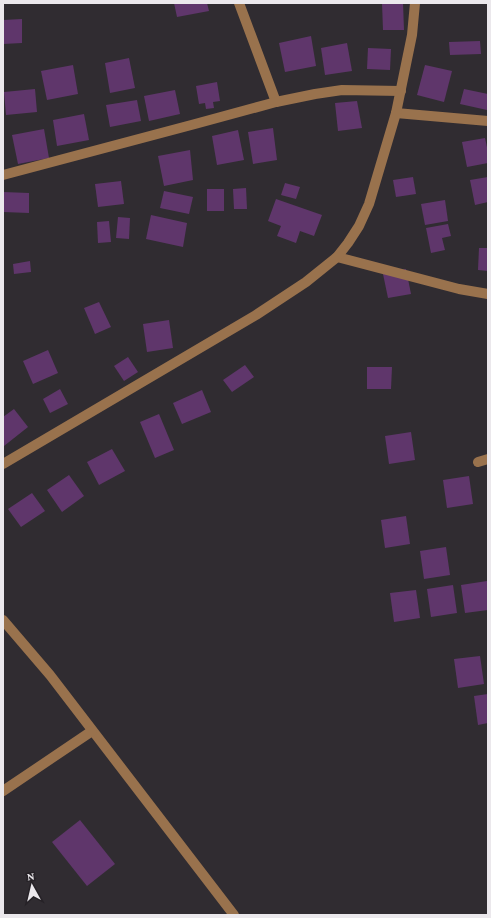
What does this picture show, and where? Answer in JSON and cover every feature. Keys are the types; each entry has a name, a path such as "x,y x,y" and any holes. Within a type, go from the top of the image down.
{"street":[{"path":"239,3 276,102"},
{"path":"3,464 256,315 306,282 337,257 359,226 369,204 396,113 412,35 415,3"},
{"path":"3,174 276,102 342,90 401,91"},
{"path":"396,113 488,121"},
{"path":"337,257 459,289 488,294"},
{"path":"3,620 50,676 234,915"},
{"path":"3,790 92,731"}],"building":[{"path":"174,3 207,3 209,11 177,17"},
{"path":"382,3 403,3 404,30 383,30"},
{"path":"22,19 22,43 3,44 3,20"},
{"path":"311,36 316,66 285,72 279,43"},
{"path":"480,41 481,54 450,55 449,42"},
{"path":"347,43 352,71 325,75 321,48"},
{"path":"368,48 391,49 390,70 367,69"},
{"path":"129,58 135,88 110,93 105,63"},
{"path":"73,65 78,94 47,100 41,71"},
{"path":"425,65 452,71 444,102 417,95"},
{"path":"217,82 220,101 213,102 214,108 206,109 205,103 199,104 196,86"},
{"path":"35,89 37,112 6,115 4,92"},
{"path":"464,89 488,94 487,110 460,104"},
{"path":"175,90 180,114 149,121 144,96"},
{"path":"137,100 141,121 110,127 106,105"},
{"path":"357,101 362,128 338,131 335,103"},
{"path":"84,114 89,140 57,146 53,120"},
{"path":"273,128 277,160 253,164 248,132"},
{"path":"44,129 49,158 18,164 12,135"},
{"path":"238,130 244,160 217,165 212,136"},
{"path":"485,138 488,152 488,163 467,167 462,142"},
{"path":"190,150 193,180 164,186 158,156"},
{"path":"413,177 416,194 396,197 393,180"},
{"path":"488,177 488,202 475,205 470,180"},
{"path":"121,181 124,204 98,207 95,184"},
{"path":"285,183 300,187 296,199 281,195"},
{"path":"246,188 247,209 234,209 233,189"},
{"path":"207,189 224,189 224,211 207,211"},
{"path":"164,191 193,197 189,214 160,208"},
{"path":"3,192 29,193 29,213 3,212"},
{"path":"276,199 322,215 314,236 300,231 296,243 277,236 281,226 268,221"},
{"path":"445,200 448,221 425,225 421,204"},
{"path":"151,215 187,223 183,247 146,239"},
{"path":"118,217 130,218 129,239 116,238"},
{"path":"109,221 111,242 98,243 97,222"},
{"path":"448,224 451,236 442,238 445,250 431,253 426,228"},
{"path":"479,248 488,248 488,271 478,270"},
{"path":"30,261 31,272 14,274 13,264"},
{"path":"406,269 411,294 388,298 383,274"},
{"path":"99,302 111,327 95,334 84,308"},
{"path":"169,320 173,348 147,352 143,324"},
{"path":"48,350 58,373 33,384 23,361"},
{"path":"128,357 138,372 124,381 114,366"},
{"path":"245,365 254,377 232,392 223,380"},
{"path":"367,367 392,367 391,389 367,389"},
{"path":"60,389 68,404 50,413 43,399"},
{"path":"202,390 211,412 182,424 173,403"},
{"path":"14,409 28,427 4,446 3,417"},
{"path":"159,414 174,450 155,458 140,422"},
{"path":"411,432 415,460 389,464 385,436"},
{"path":"112,449 125,471 99,485 87,462"},
{"path":"69,475 84,496 62,512 47,490"},
{"path":"469,476 473,504 447,508 443,480"},
{"path":"32,493 45,511 21,527 8,509"},
{"path":"406,516 410,544 385,548 381,520"},
{"path":"446,547 450,575 424,579 420,551"},
{"path":"487,581 488,610 465,613 461,585"},
{"path":"453,585 457,613 431,617 427,589"},
{"path":"416,590 420,618 394,622 390,593"},
{"path":"480,656 484,684 458,688 454,659"},
{"path":"488,694 488,723 478,725 474,696"},
{"path":"80,820 115,864 87,886 52,842"}]}
